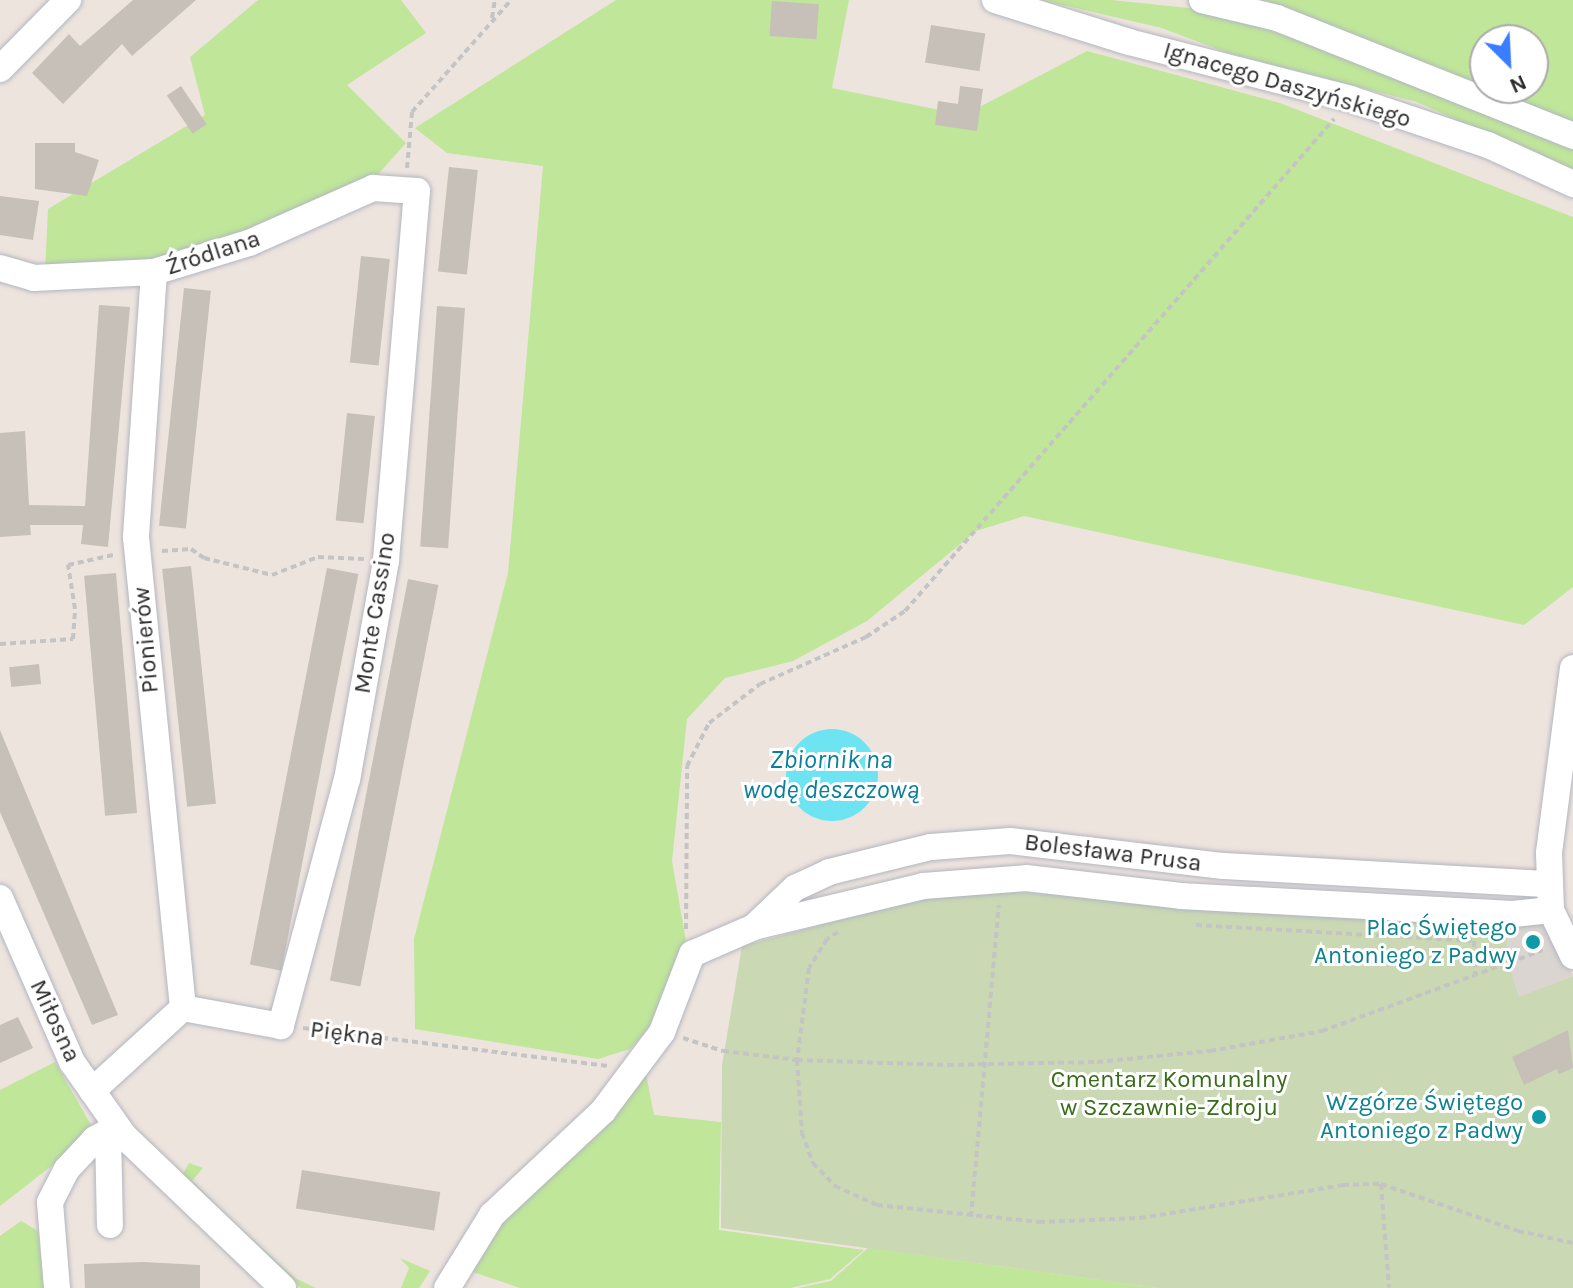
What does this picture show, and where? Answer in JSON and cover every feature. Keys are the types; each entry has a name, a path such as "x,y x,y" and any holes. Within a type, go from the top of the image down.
{"street":[{"path":"0,69 68,0"},
{"name":"Ignacego Daszyńskiego","path":"995,0 1129,42 1351,99 1488,145 1573,184"},
{"path":"1202,0 1277,18 1573,136"},
{"name":"Źródlana","path":"0,268 34,278 154,272 249,243 373,188 412,191"},
{"name":"Monte Cassino","path":"281,1026 347,779 386,561 412,191"},
{"name":"Pionierów","path":"154,272 138,552 183,1008"},
{"path":"1569,949 1550,897 1549,853 1573,668"},
{"name":"Bolesława Prusa","path":"692,954 754,927 795,888 829,872 931,847 1010,841 1224,866 1550,897"},
{"path":"754,927 923,886 1001,880 1228,899 1513,914 1550,897"},
{"name":"Miłosna","path":"0,898 72,1062 116,1134"},
{"path":"447,1288 492,1215 603,1111 662,1032 692,954"},
{"path":"92,1091 183,1008"},
{"name":"Piękna","path":"183,1008 281,1026"},
{"path":"110,1225 116,1134"},
{"path":"57,1288 50,1202 75,1158 116,1134"},
{"path":"116,1134 283,1288"}],"path":[{"path":"492,21 495,0"},
{"path":"412,191 406,133 412,112 511,0"},
{"path":"692,954 686,941 687,766 709,723 760,684 866,637 905,611 1351,99"},
{"path":"0,644 73,639 75,609 68,565 138,552 191,549 204,558 272,575 318,557 386,561"},
{"path":"971,1217 989,1064 1001,880"},
{"path":"850,924 827,939 809,968 797,1060 802,1133 813,1163 835,1186 877,1205 1039,1222 1140,1218 1343,1185 1381,1184 1518,1231 1573,1243"},
{"path":"1196,925 1474,941 1475,974"},
{"path":"662,1032 723,1051 797,1060 989,1064 1111,1061 1322,1031 1475,974 1569,949"},
{"name":"Piękna","path":"281,1026 634,1070"},
{"path":"1381,1184 1389,1288"}],"green space":[{"path":"258,0 401,0 426,33 347,85 406,143 372,181 179,264 45,272 48,209 205,115 190,57"},
{"path":"616,0 849,0 832,88 964,115 1087,51 1280,103 1573,217 1573,587 1524,625 1024,516 976,531 867,621 793,661 725,678 687,719 672,861 686,941 655,1022 630,1049 598,1059 415,1029 414,939 508,573 543,166 447,153 415,128"},
{"path":"1041,0 1111,0 1208,10 1421,81 1573,147 1573,173 1417,102 1228,53 1162,28"},
{"path":"1241,0 1573,0 1573,128 1511,104 1549,104 1549,24 1469,24 1469,88"},
{"name":"Cmentarz Komunalny w Szczawnie-Zdroju","path":"984,890 1507,923 1508,961 1519,996 1573,976 1573,1288 1158,1288 721,1228 722,1065 742,946 930,896"},
{"path":"55,1062 91,1125 68,1153 0,1206 0,1090"},
{"path":"646,1074 654,1115 721,1122 719,1230 864,1250 830,1279 790,1288 520,1288 470,1271 492,1231"},
{"path":"189,1163 203,1168 192,1181 295,1278 316,1288 301,1288 181,1177"},
{"path":"21,1221 38,1231 44,1288 0,1288 0,1236"},
{"path":"868,1248 1158,1288 798,1288 831,1281"},
{"path":"400,1258 430,1271 419,1288 401,1288 409,1268"}],"shaded area":[{"name":"Plac Świętego Antoniego z Padwy","path":"1548,920 1573,976 1519,997 1508,961 1507,923"}],"water":[{"name":"Zbiornik na wodę deszczową","path":"832,729 858,737 870,749 878,775 870,801 858,813 832,821 806,813 794,801 786,775 794,749 806,737"}],"building":[{"path":"133,0 196,0 132,56 122,44 63,104 32,73 69,34 80,46"},
{"path":"772,1 819,4 816,39 770,36"},
{"path":"931,25 985,34 979,71 925,63"},
{"path":"181,86 207,124 193,134 167,96"},
{"path":"960,86 983,89 977,131 935,125 938,101 958,104"},
{"path":"35,143 75,143 75,152 99,160 87,196 35,189"},
{"path":"449,167 478,170 467,274 438,271"},
{"path":"0,196 39,201 33,240 0,235"},
{"path":"361,256 390,259 379,365 350,362"},
{"path":"184,288 211,291 186,529 159,526"},
{"path":"99,305 130,307 108,547 81,544 83,525 30,525 31,535 0,537 0,433 25,431 29,505 85,506"},
{"path":"437,306 465,308 448,548 420,546"},
{"path":"347,413 375,416 364,523 336,520"},
{"path":"191,566 216,804 187,807 162,569"},
{"path":"327,568 358,574 281,971 250,965"},
{"path":"116,573 137,813 105,816 84,576"},
{"path":"408,579 438,585 360,986 330,980"},
{"path":"39,664 41,684 11,687 9,667"},
{"path":"0,730 118,1015 92,1025 0,812"},
{"path":"18,1017 33,1048 0,1063 0,1025"},
{"path":"1568,1030 1573,1068 1559,1074 1557,1069 1524,1085 1512,1057"},
{"path":"302,1170 440,1192 434,1230 296,1209"},
{"path":"143,1262 200,1265 200,1288 85,1288 84,1264"}],"place":[{"name":"Plac Świętego Antoniego z Padwy","path":"1533,942"},
{"name":"Wzgórze Świętego Antoniego z Padwy","path":"1539,1117"}]}
